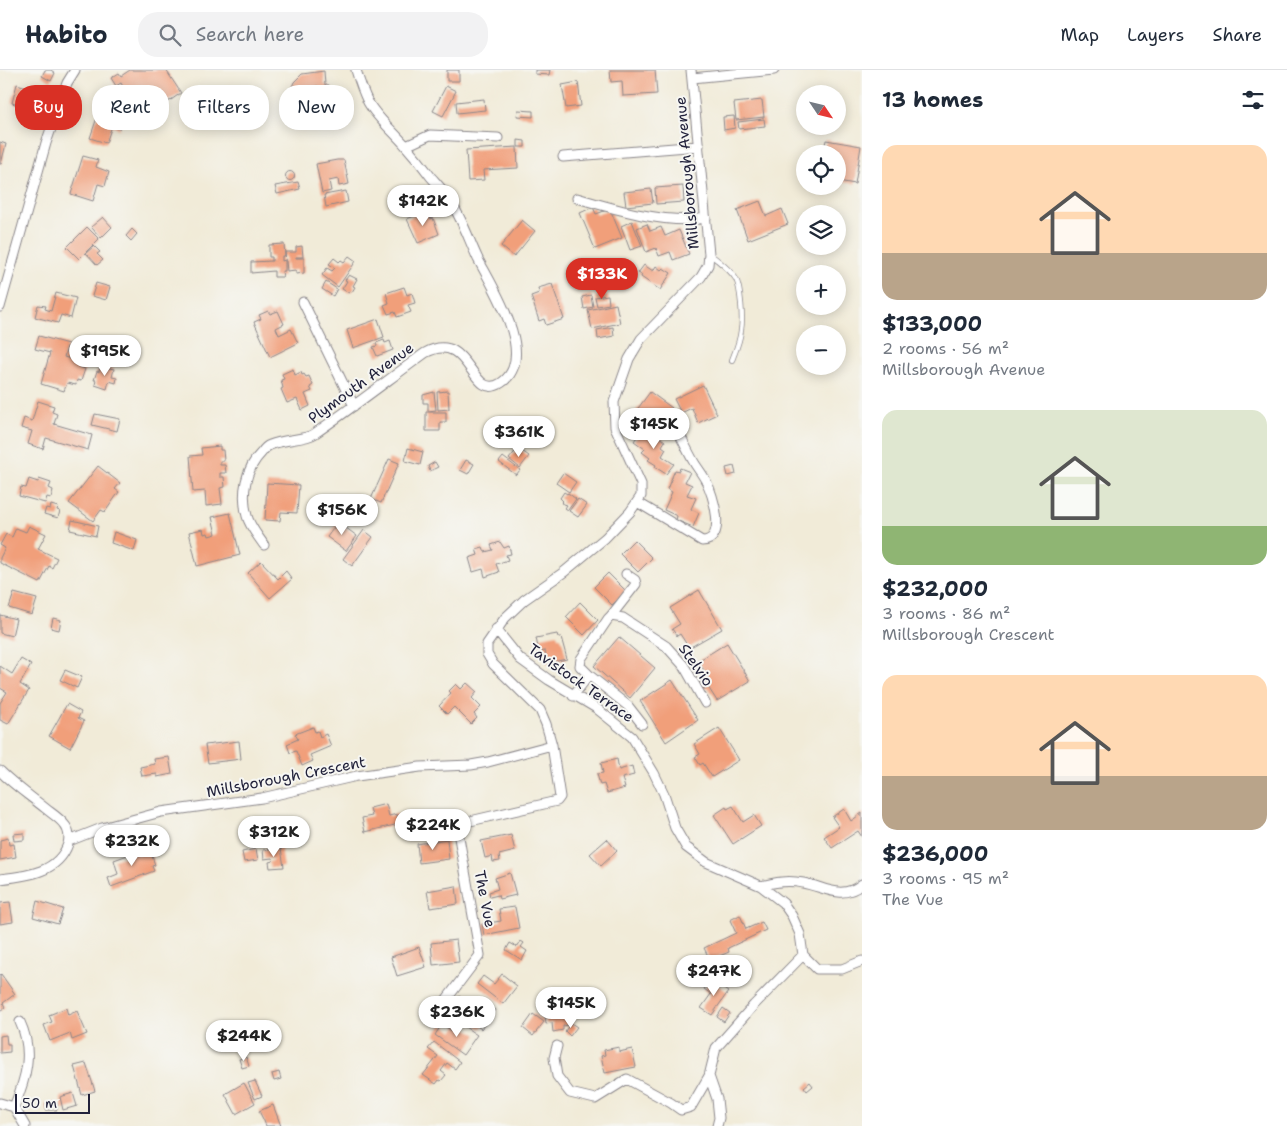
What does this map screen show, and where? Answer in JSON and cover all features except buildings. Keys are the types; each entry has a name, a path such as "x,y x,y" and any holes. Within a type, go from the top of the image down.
{"street":[{"path":"0,307 46,143 67,83 75,70"},
{"name":"Plymouth Avenue","path":"264,545 251,526 245,504 245,490 250,467 268,445 293,438 310,437 418,358 435,348 445,347 454,350 476,377 488,386 495,386 503,382 512,367 515,356 512,329 505,310 450,201 406,146 371,107 356,70"},
{"path":"692,74 774,70"},
{"name":"Millsborough Avenue","path":"637,502 641,496 641,484 615,427 614,402 629,359 641,339 701,277 708,265 706,218 692,74"},
{"path":"406,146 430,135 498,138"},
{"path":"563,157 699,146"},
{"path":"577,198 623,212 674,219 695,220 706,218"},
{"path":"303,302 354,406"},
{"path":"552,744 540,710 493,664 487,654 487,644 505,618 524,600 564,572 605,538 637,502 702,541 708,541 713,538 716,532 716,522 713,498 706,480 695,465 679,433"},
{"path":"626,574 635,580 636,584 611,616 579,663 589,675 628,706 642,724"},
{"name":"Stelvio","path":"611,616 623,618 666,646 684,666 705,703"},
{"name":"Tavistock Terrace","path":"496,629 520,659 572,696 596,708 632,737 654,773 664,794 675,828 686,847 706,862 762,886 783,904 792,916 800,934 804,955"},
{"path":"572,696 589,675"},
{"name":"Millsborough Crescent","path":"69,841 102,828 161,812 262,798 357,776 420,767 471,765 552,744"},
{"name":"The Vue","path":"443,1004 480,955 458,832 466,822 557,801 561,794 552,744"},
{"path":"0,771 62,822 69,834 69,841 64,854 59,860 44,869 28,875 0,879"},
{"path":"762,886 779,881 803,883 837,892 852,891 862,884"},
{"path":"557,1046 554,1058 557,1076 570,1093 595,1099 627,1080 681,1110 691,1107 709,1076 716,1048 754,1005 804,955 817,969 842,969 862,961"},
{"path":"14,1107 24,1083 28,1062 26,1035 20,1022"},
{"path":"709,1076 717,1099 719,1118 717,1126"},
{"path":"0,1103 14,1107 25,1126"}],"lane":[{"path":"709,254 731,273 737,281 742,328 732,360"}]}
